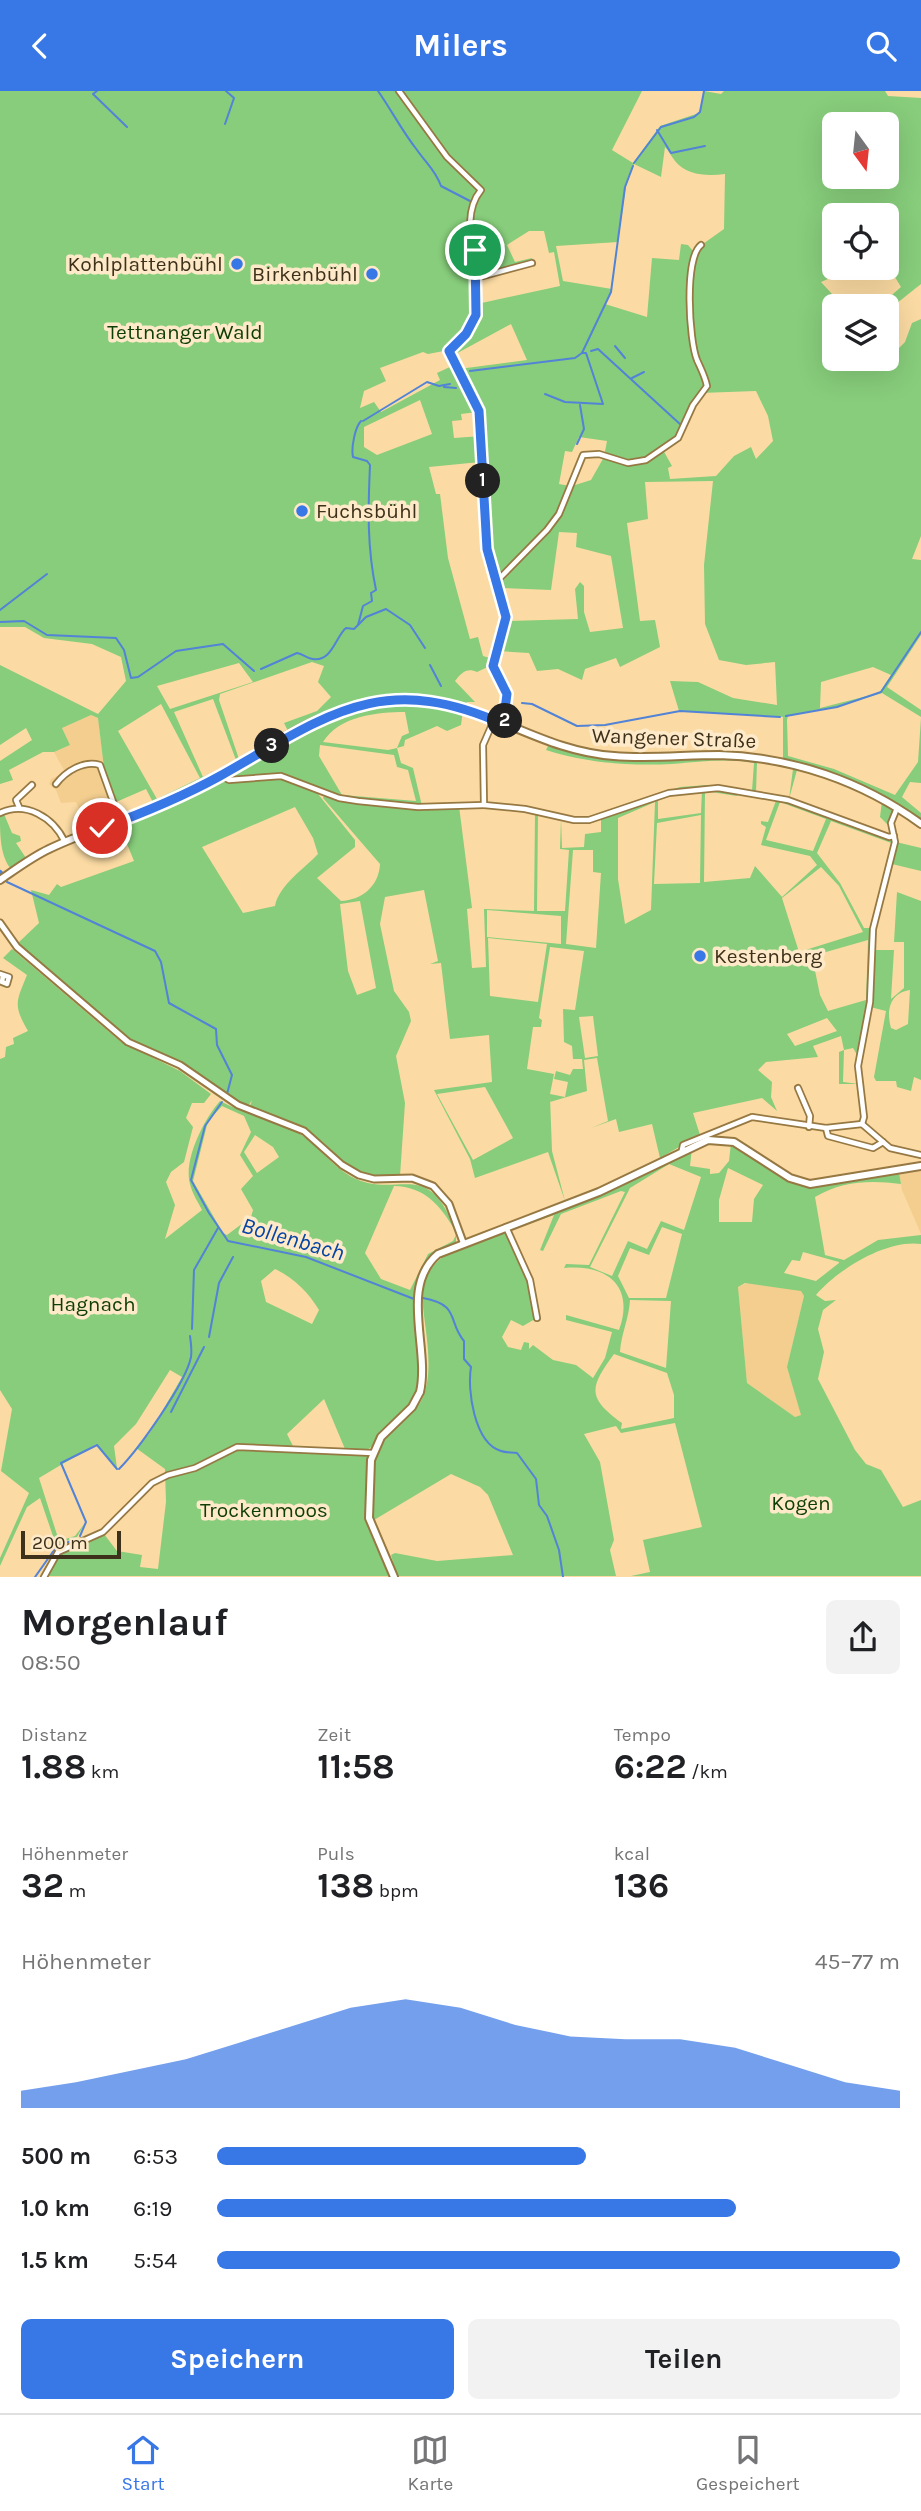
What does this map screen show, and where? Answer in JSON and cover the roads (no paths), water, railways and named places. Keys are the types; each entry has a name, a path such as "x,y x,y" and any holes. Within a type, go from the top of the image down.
{"main road":[{"name":"Wangener Straße","path":"0,880 40,853 152,809 221,776 309,724 361,704 395,699 455,705 550,744 592,754 634,757 734,756 784,762 850,783 898,808 921,824"},
{"path":"394,1577 369,1518 373,1453 384,1433 412,1407 420,1392 421,1277 434,1257 463,1242 599,1192 707,1140 729,1140 790,1178 810,1184 920,1166"}],"street":[{"path":"399,91 447,157 481,190 469,220 476,278 476,315 466,334 449,351 479,411 487,549 506,617 495,659 495,671 507,694 503,724"},
{"path":"497,581 559,514 581,456 591,453 628,463 642,461 674,442 682,431 693,405 706,386 697,360 690,305 693,254 701,245"},
{"path":"476,278 533,263"},
{"path":"484,805 483,745 494,720"},
{"path":"56,783 64,775 88,764 100,765 121,821"},
{"path":"221,776 229,781 281,776 358,801 418,807 484,805 589,820 669,793 718,788 788,800 889,837 894,836"},
{"path":"6,810 32,785"},
{"path":"16,800 19,807"},
{"path":"0,813 19,807 44,817 60,831 65,842"},
{"path":"862,1124 858,1066 870,1002 873,930 894,836 891,820 898,808"},
{"path":"0,923 17,947 128,1042 180,1065 238,1105 304,1131 342,1165 359,1175 374,1179 412,1178 433,1186 449,1204 463,1242"},
{"path":"798,1088 810,1116 809,1127"},
{"path":"682,1150 683,1145 694,1138 748,1118 760,1117 784,1125 809,1127 862,1124 890,1148 921,1155 920,1166"},
{"path":"826,1128 828,1136 844,1143 873,1148 883,1142"},
{"path":"506,1227 530,1280 537,1318"},
{"path":"44,1577 58,1552 103,1532 152,1483 168,1475 195,1468 237,1447 373,1453"}],"waterway":[{"path":"97,91 93,94 127,127"},
{"path":"225,124 234,98 226,91"},
{"path":"378,91 434,171 441,186 470,201"},
{"path":"634,163 661,127 694,117 700,112 704,91"},
{"path":"657,130 671,153 705,146"},
{"path":"470,371 575,358 582,353 611,292 625,187 633,166"},
{"path":"615,346 625,358"},
{"path":"591,351 598,349 681,425"},
{"path":"545,394 565,402 603,404 586,353 582,353"},
{"path":"632,378 644,372"},
{"path":"363,421 427,382 439,386 450,384"},
{"path":"444,387 456,388"},
{"path":"577,444 584,429 580,405"},
{"path":"358,625 363,606 372,601 371,593 376,590 369,528 370,465 367,461 353,457 355,433 361,421"},
{"path":"0,610 47,574"},
{"path":"261,669 297,653 311,659 325,657 346,628 354,629 366,617 386,609 410,625 425,648"},
{"path":"0,622 24,621 47,635 116,638 124,650 131,678 138,677 176,651 223,644 254,671"},
{"path":"786,716 837,707 881,692 921,632"},
{"path":"430,665 441,686"},
{"path":"522,703 532,704 577,726 605,725 680,711 780,717"},
{"name":"Bollenbach","path":"7,882 155,951 161,962 169,1003 216,1029 217,1045 232,1075 227,1094"},
{"name":"Bollenbach","path":"222,1102 205,1126 191,1180 228,1241 306,1257 414,1299"},
{"path":"192,1329 194,1270 218,1228"},
{"path":"209,1337 219,1283 233,1257"},
{"name":"Bollenbach","path":"423,1298 448,1309 464,1341 464,1359 471,1367 470,1388 474,1414 484,1438 501,1451 517,1453 536,1479 539,1505 547,1516 559,1550 563,1577"},
{"path":"119,1469 149,1432 180,1383 191,1357 190,1336"},
{"path":"171,1412 204,1347"},
{"path":"80,1536 86,1522 61,1463 97,1445 117,1469"},
{"path":"35,1577 57,1546 77,1539"}],"place":[{"name":"Kohlplattenbühl","path":"237,264"},
{"name":"Birkenbühl","path":"372,274"},
{"name":"Fuchsbühl","path":"302,511"},
{"name":"Kestenberg","path":"700,956"}],"park label":[{"name":"Tettnanger Wald","path":"185,332"},
{"name":"Hagnach","path":"93,1304"},
{"name":"Kogen","path":"801,1503"},
{"name":"Trockenmoos","path":"264,1510"}]}
